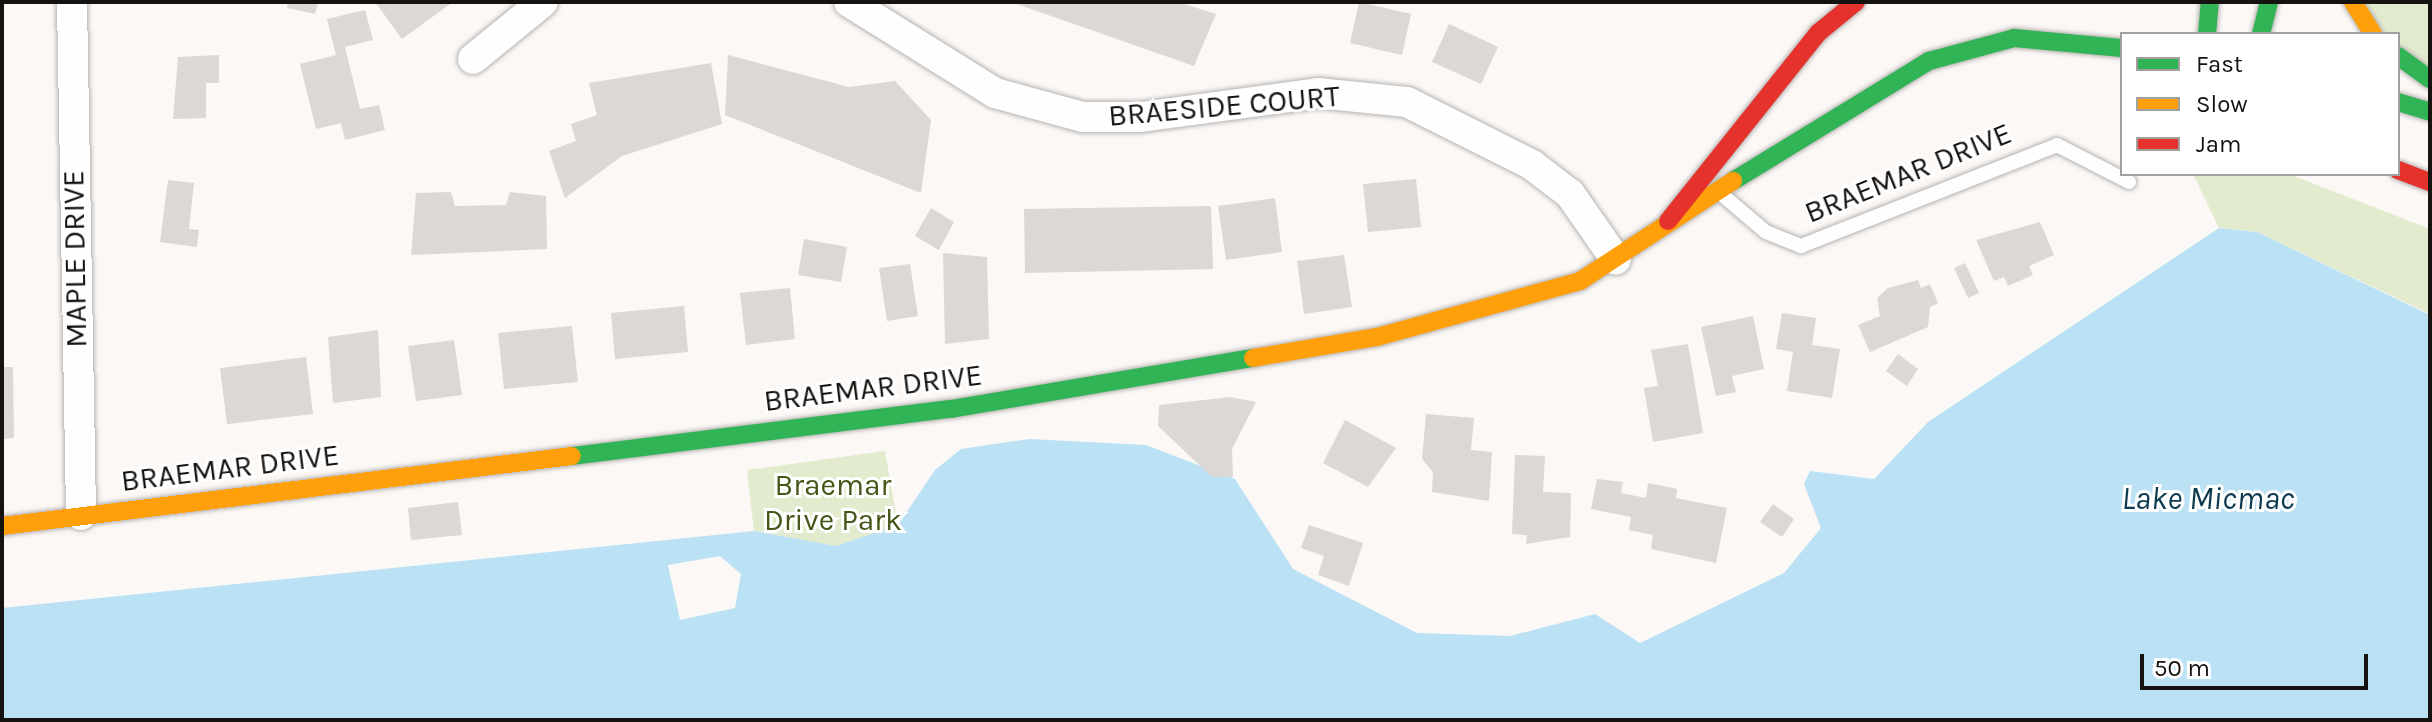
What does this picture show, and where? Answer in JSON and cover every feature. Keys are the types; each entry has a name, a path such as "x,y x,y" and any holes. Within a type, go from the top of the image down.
{"main road":[{"path":"1668,221 1818,33 1856,2"},
{"path":"2207,32 2210,2"},
{"path":"2262,32 2269,2"},
{"path":"2353,2 2372,32"},
{"name":"BRAEMAR DRIVE","path":"2,526 951,409 1377,337 1489,311 1580,281 1851,104 1969,46 2057,37 2120,48"},
{"path":"2400,57 2430,79"},
{"path":"2400,103 2430,112"},
{"path":"2400,171 2430,182"}],"street":[{"name":"MAPLE DRIVE","path":"72,2 81,515"},
{"path":"473,59 543,2"},
{"name":"BRAESIDE COURT","path":"849,2 995,93 1083,117 1141,117 1318,93 1407,102 1532,165 1570,194 1616,260"}],"lane":[{"name":"BRAEMAR DRIVE","path":"1716,190 1766,232 1801,246 2057,145 2129,182"}],"green space":[{"path":"2349,2 2430,2 2430,68 2400,53 2400,32 2374,32"},
{"path":"2194,176 2294,176 2430,229 2430,314 2257,232 2219,228"},
{"name":"Braemar Drive Park","path":"885,451 898,525 836,546 754,531 747,470"}],"water":[{"name":"Lake Micmac","path":"2219,228 2257,232 2430,315 2430,720 2,720 2,608 754,531 836,546 898,525 935,470 961,449 1029,439 1146,445 1235,479 1293,569 1417,633 1510,636 1595,614 1640,643 1784,573 1821,528 1804,484 1810,471 1874,479 1928,422"}],"pier":[{"path":"720,556 741,574 735,608 680,620 668,565"}],"building":[{"path":"288,2 318,2 315,14 287,8"},
{"path":"375,2 453,2 402,39"},
{"path":"1011,2 1178,2 1216,14 1194,66"},
{"path":"1359,2 1411,14 1402,55 1350,43"},
{"path":"365,10 373,40 345,47 360,109 379,105 385,130 345,140 341,123 316,129 300,64 336,55 327,19"},
{"path":"1449,24 1498,47 1481,84 1432,62"},
{"path":"219,55 219,83 206,83 206,118 173,119 178,57"},
{"path":"728,55 849,87 895,81 931,120 921,193 725,115"},
{"path":"711,63 722,124 622,156 565,198 549,151 576,141 571,124 597,115 589,83"},
{"path":"1416,179 1421,227 1368,232 1363,184"},
{"path":"168,180 194,183 189,229 199,230 197,247 160,242"},
{"path":"451,192 455,206 506,205 510,192 546,196 547,249 411,255 416,193"},
{"path":"1275,198 1282,252 1226,260 1218,206"},
{"path":"1211,206 1213,269 1025,273 1024,209"},
{"path":"931,208 954,222 939,250 915,236"},
{"path":"2040,222 2054,255 2029,266 2033,275 2008,286 2004,277 1994,281 1976,240"},
{"path":"804,239 847,247 841,282 798,275"},
{"path":"943,253 987,257 989,339 945,344"},
{"path":"1344,255 1352,307 1304,314 1297,261"},
{"path":"1965,263 1979,293 1968,298 1954,268"},
{"path":"910,264 918,316 887,321 879,268"},
{"path":"1918,280 1921,288 1930,284 1938,303 1930,307 1928,327 1870,352 1858,325 1880,316 1877,298 1888,288"},
{"path":"790,288 795,339 746,345 740,293"},
{"path":"684,306 688,352 615,359 611,313"},
{"path":"1782,313 1816,318 1812,345 1840,349 1832,398 1787,391 1793,352 1776,349"},
{"path":"1753,316 1764,369 1732,376 1736,392 1716,396 1701,327"},
{"path":"572,326 578,382 504,389 498,333"},
{"path":"378,330 381,397 333,403 328,337"},
{"path":"454,340 462,395 416,401 408,346"},
{"path":"1688,344 1703,433 1653,442 1644,388 1658,386 1651,350"},
{"path":"1898,354 1918,369 1907,386 1886,371"},
{"path":"306,357 313,414 227,424 220,368"},
{"path":"2,367 13,367 14,438 2,439"},
{"path":"1230,397 1256,402 1232,449 1233,477 1212,477 1158,426 1159,405"},
{"path":"1426,414 1474,418 1471,450 1492,452 1489,501 1432,492 1433,472 1422,459"},
{"path":"1345,420 1396,448 1368,487 1323,463"},
{"path":"1515,455 1545,456 1543,492 1571,493 1570,537 1526,544 1527,535 1512,534"},
{"path":"1597,479 1623,482 1621,493 1646,498 1648,483 1677,489 1676,498 1727,508 1716,563 1651,549 1653,535 1629,530 1631,517 1591,509"},
{"path":"458,502 462,535 411,540 408,508"},
{"path":"1773,504 1794,519 1782,537 1760,522"},
{"path":"1309,525 1363,543 1349,586 1318,575 1324,556 1301,548"}],"traffic: fast":[{"path":"2207,32 2210,2"},
{"path":"2262,32 2269,2"},
{"path":"1733,181 1929,61 2014,38 2120,48"},
{"path":"2400,57 2430,79"},
{"path":"2400,103 2430,112"},
{"path":"572,456 951,409 1253,358"}],"traffic: slow":[{"path":"2353,2 2372,32"},
{"path":"1253,358 1377,337 1580,281 1733,181"},
{"path":"2,526 572,456"}],"traffic: jam":[{"path":"1668,221 1818,33 1856,2"},
{"path":"2400,171 2430,182"}]}
